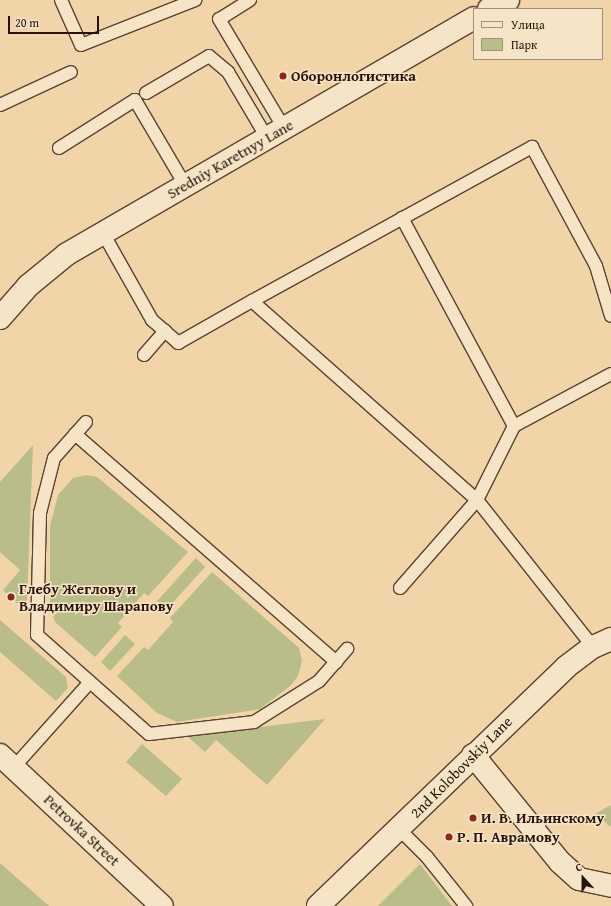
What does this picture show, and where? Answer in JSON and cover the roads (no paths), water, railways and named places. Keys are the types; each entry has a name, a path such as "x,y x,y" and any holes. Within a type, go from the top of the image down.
{"street":[{"name":"Sredniy Karetnyy Lane","path":"0,318 28,286 67,254 473,19"},
{"name":"2nd Kolobovskiy Lane","path":"318,906 566,667 602,643"},
{"path":"473,755 560,862 579,879 611,886"},
{"name":"Petrovka Street","path":"7,761 162,906"}],"lane":[{"path":"61,0 81,45 194,0"},
{"path":"250,0 219,19 275,133"},
{"path":"146,93 210,56 228,72 275,133"},
{"path":"0,105 71,72"},
{"path":"59,148 135,100 185,185"},
{"path":"103,233 152,320 178,343 532,147 596,266 611,316"},
{"path":"402,218 514,426"},
{"path":"252,301 477,500 602,643"},
{"path":"144,355 164,331"},
{"path":"400,588 477,500 514,426 611,374"},
{"path":"86,422 54,458 40,513 37,635 149,734 254,722 320,681 347,649"},
{"path":"75,434 336,662"},
{"path":"7,761 90,682"},
{"path":"399,829 427,857 466,906"}],"place":[{"name":"Оборонлогистика","path":"283,76"},
{"name":"Глебу Жеглову и Владимиру Шарапову","path":"11,597"},
{"name":"И. В. Ильинскому","path":"473,818"},
{"name":"Р. П. Аврамову","path":"449,837"}]}
